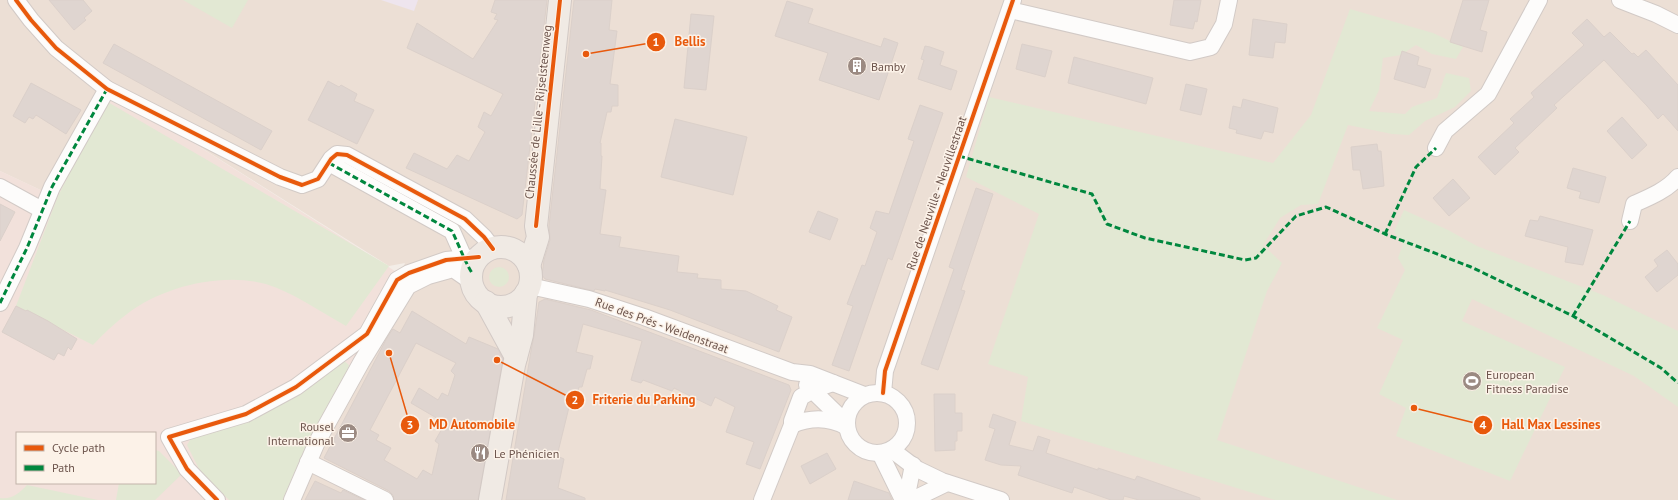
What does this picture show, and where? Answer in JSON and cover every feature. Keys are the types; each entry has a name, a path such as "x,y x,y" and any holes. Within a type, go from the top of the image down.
{"main road":[{"name":"Chaussée de Lille - Rijselsteenweg","path":"490,500 516,357 524,322 528,282 538,237 536,226 560,0"},
{"path":"481,261 523,240 536,226"},
{"path":"481,261 513,250 523,256 528,282 518,301 508,306 496,306 486,302"},
{"path":"481,261 477,294 486,302 516,357"}],"street":[{"path":"16,0 31,20 56,48 107,89 280,177 302,185 318,179 331,159 337,154 347,155 465,219 484,236 481,261"},
{"name":"Rue de Neuville - Neuvillestraat","path":"883,393 885,370 1011,5 1190,52 1211,47 1224,24 1229,0"},
{"path":"1436,148 1445,131 1488,94 1539,0"},
{"path":"1620,0 1656,14 1678,25"},
{"path":"0,302 27,248 52,187 107,89"},
{"path":"329,163 452,231 462,250 481,261"},
{"path":"1630,221 1634,204 1650,197 1673,183 1678,177"},
{"path":"0,187 42,210"},
{"path":"217,500 188,469 169,437 246,414 296,387 367,334 397,280 409,272 446,260 481,261"},
{"path":"292,500 317,442 362,361 408,286 428,276 481,261"},
{"name":"Rue des Prés - Weidenstraat","path":"528,282 589,299 637,315 792,372 810,374 864,396"},
{"path":"348,348 354,349 360,355 362,361"},
{"name":"Rue des Prés - Weidenstraat","path":"792,372 813,390 846,425 848,434 858,447 864,451 886,452 947,483 1001,500"},
{"path":"762,500 792,425 792,421 801,397 813,390 833,383"},
{"path":"792,425 804,420 822,418 846,425 850,409 859,399 873,393 883,393 892,397 899,402 907,418 907,428 904,437 899,444 886,452 903,500"},
{"path":"308,462 385,500"},
{"path":"906,500 913,465"},
{"path":"912,500 947,483"}],"shaded area":[{"path":"0,0 1678,0 1678,500 293,500 362,361 405,263 389,266 113,92 49,194 0,171"},
{"path":"381,0 418,0 414,11"},
{"path":"113,92 398,273 295,500 0,500 0,171 49,194"}],"green space":[{"path":"183,0 248,0 232,28"},
{"path":"1350,9 1433,33 1463,47 1456,59 1432,54 1416,45 1401,55 1383,58 1379,90 1369,111 1405,114 1412,107 1437,98 1446,73 1469,78 1471,91 1455,107 1425,121 1409,135 1392,134 1348,125 1318,204 1301,205 1280,218 1263,245 1282,263 1267,291 1217,440 1397,500 1275,500 1021,421 1028,377 988,364 1039,214 966,177 989,97 1273,163 1311,115"},
{"path":"106,101 389,266 346,326 277,288 259,282 240,280 220,280 199,283 160,295 127,314 93,345 16,306 58,196"},
{"path":"1404,210 1448,230 1477,246 1603,295 1678,331 1678,407 1634,376 1472,299 1462,321 1565,367 1510,481 1396,436 1406,408 1379,394 1403,340 1377,328 1405,270 1398,258 1403,244 1394,232"},
{"path":"499,267 506,270 509,277 506,284 499,287 492,284 489,277 492,270"},
{"path":"343,360 349,365 347,375 305,451 283,500 229,500 200,471 187,445 192,437"},
{"path":"156,450 159,451 182,474 155,500 116,500 119,484 156,484"},
{"path":"27,485 98,500 0,500 0,498 8,498 15,495"}],"building":[{"path":"49,0 83,0 92,11 84,18 86,20 74,30"},
{"path":"495,0 547,0 522,215 517,219 406,168 414,153 447,169 457,155 469,161 485,132 478,127 484,112 491,116 503,94 407,48 417,23 473,59 498,20 494,19 497,14 491,12"},
{"path":"574,0 612,0 609,30 617,31 610,84 618,85 618,106 612,106 611,112 607,112 600,143 602,156 600,189 606,190 600,234 621,237 619,247 679,256 677,272 698,274 697,278 721,280 721,289 746,291 778,306 776,310 792,317 779,352 670,310 605,290 595,289 594,291 545,279 542,275 544,260 550,240 549,226"},
{"path":"1174,0 1201,0 1197,22 1195,21 1193,29 1170,25"},
{"path":"1463,0 1489,0 1480,30 1487,32 1482,52 1450,42"},
{"name":"Bamby","path":"787,1 813,9 808,23 881,47 884,38 898,43 879,100 819,80 828,53 775,36"},
{"path":"691,14 714,16 706,90 684,88"},
{"path":"1253,19 1287,24 1285,43 1275,42 1273,58 1249,55"},
{"path":"1587,19 1604,37 1610,32 1632,54 1634,53 1638,57 1646,50 1678,85 1678,131 1663,114 1658,119 1604,60 1554,105 1557,108 1515,148 1519,152 1495,175 1478,157 1514,123 1510,119 1534,97 1531,93 1584,45 1572,33"},
{"path":"114,44 272,131 261,150 103,63"},
{"path":"1022,44 1052,51 1045,77 1016,69"},
{"path":"925,46 944,52 940,65 957,71 951,90 918,79 924,60 921,59"},
{"path":"1402,51 1419,57 1417,65 1431,69 1425,88 1394,79"},
{"path":"1074,57 1153,78 1146,104 1068,83"},
{"path":"328,81 339,87 341,85 357,94 354,101 374,110 357,144 308,120"},
{"path":"31,83 81,110 66,134 36,115 33,119 29,117 25,123 13,116"},
{"path":"1186,84 1207,89 1201,115 1180,110"},
{"path":"1243,99 1278,108 1273,133 1264,131 1261,139 1236,133 1237,130 1229,128 1233,106 1241,108"},
{"path":"920,105 943,113 892,260 888,258 849,371 832,365 853,306 847,304 862,265 865,266 877,232 870,228 876,211 889,214 914,141 908,139"},
{"path":"1622,117 1647,145 1632,159 1607,131"},
{"path":"675,119 747,137 733,195 661,177"},
{"path":"1377,144 1378,151 1381,151 1384,186 1363,189 1360,170 1353,170 1351,147"},
{"path":"1573,168 1606,177 1599,203 1579,198 1581,192 1567,188"},
{"path":"1453,179 1470,198 1449,216 1433,198"},
{"path":"976,188 993,194 961,290 965,291 938,370 921,364 954,269 949,267"},
{"path":"0,204 15,212 0,241"},
{"path":"818,211 838,219 830,240 809,232"},
{"path":"1540,216 1593,230 1583,265 1565,262 1568,247 1525,236 1530,220 1538,221"},
{"path":"1667,250 1678,264 1678,275 1657,292 1645,277 1658,266 1654,260"},
{"path":"545,299 591,310 789,385 791,390 760,469 746,464 754,442 726,432 735,407 715,397 711,406 674,388 672,391 643,380 641,383 631,380 642,341 583,324 576,352 593,356 590,369 587,369 582,387 579,387 577,396 572,395 557,456 564,459 558,488 585,498 585,500 506,500 539,302"},
{"path":"16,306 48,321 77,339 71,350 68,347 64,356 58,353 54,360 2,332"},
{"path":"412,311 466,344 469,337 498,349 503,359 478,500 394,500 393,495 389,491 324,458 388,336 393,329 400,333","holes":["416,343 456,363 451,371 455,375 448,396 442,393 438,400 419,388 411,403 440,420 438,424 443,427 435,441 439,444 432,475 423,470 417,479 384,460 391,448 376,440 379,435 370,430"]},
{"path":"934,394 955,394 955,413 962,413 962,431 957,431 955,450 935,451"},
{"path":"993,414 1016,422 1009,445 1033,451 1038,436 1050,440 1046,453 1135,480 1137,476 1200,498 1200,500 1139,500 1124,496 1123,500 1111,500 1074,487 1072,493 1018,475 1021,466 1001,465 985,460 995,429 989,427"},
{"path":"827,453 836,469 810,484 801,466"},
{"path":"315,481 341,493 343,490 364,500 305,500"},
{"path":"854,481 889,493 892,500 848,500"}],"marked path":[{"path":"0,303 27,248 52,187 107,89 109,90"},
{"path":"1385,234 1416,167 1436,148"},
{"path":"959,156 1092,194 1107,224 1145,238 1245,260 1256,258 1296,216 1326,207 1385,234 1471,267 1573,316 1661,368 1678,383"},
{"path":"329,163 452,231 472,273"},
{"path":"1573,316 1630,221"}],"cycle path":[{"path":"16,0 31,20 56,48 107,89 280,177 302,185 318,179 331,159 337,154 347,155 465,219 484,237 493,249"},
{"path":"536,226 560,0"},
{"path":"883,393 885,371 1013,0"},
{"path":"217,500 187,469 169,437 246,414 296,387 367,334 397,280 409,273 446,260 479,257"}],"place":[{"name":"Bellis","path":"586,54"},
{"name":"Bamby","path":"857,66"},
{"name":"MD Automobile","path":"389,353"},
{"name":"Friterie du Parking","path":"497,360"},
{"name":"European Fitness Paradise","path":"1472,381"},
{"name":"Hall Max Lessines","path":"1414,408"},
{"name":"Rousel International","path":"348,433"},
{"name":"Le Phénicien","path":"480,453"}]}
